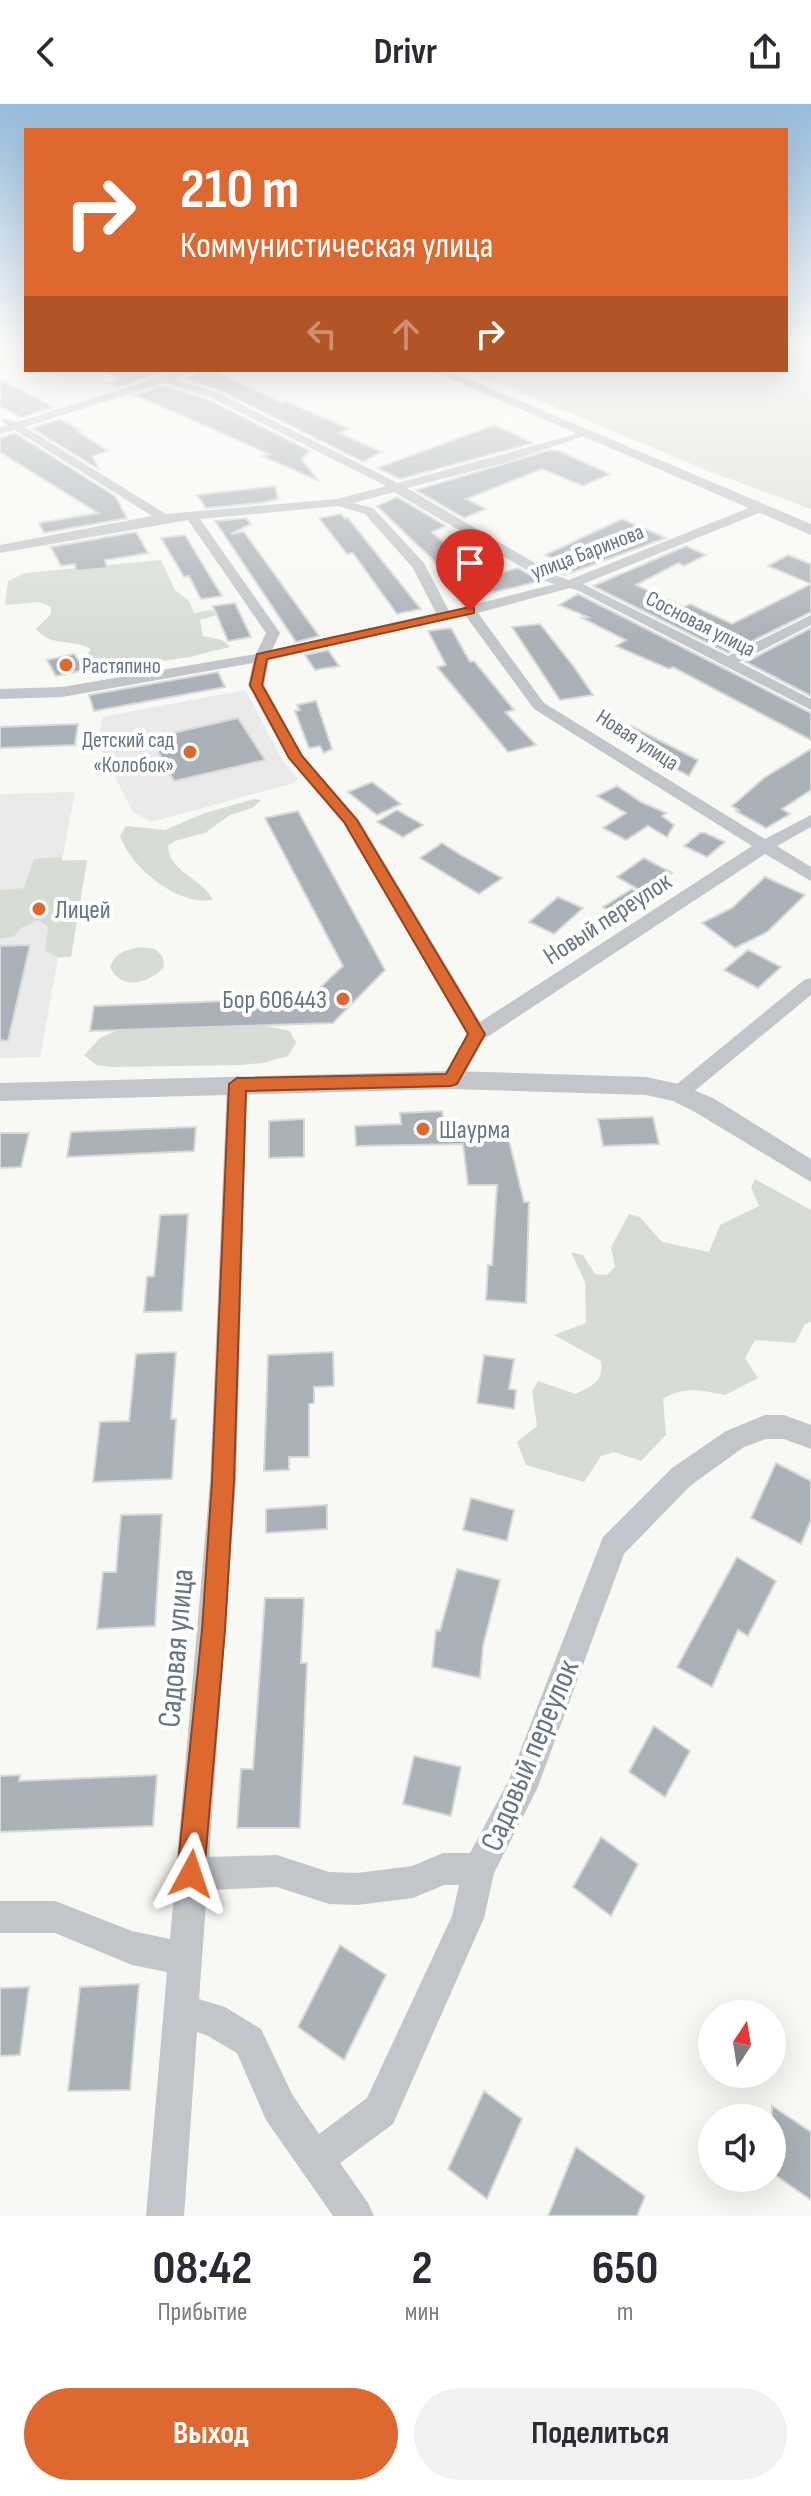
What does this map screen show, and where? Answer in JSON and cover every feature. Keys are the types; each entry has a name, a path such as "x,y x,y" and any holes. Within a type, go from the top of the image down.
{"street":[{"path":"44,444 164,518"},
{"name":"Сосновая улица","path":"311,444 396,486 552,579 584,588 811,705"},
{"path":"0,549 164,518 337,503 551,444"},
{"path":"608,444 811,530"},
{"path":"337,503 360,506 369,511 419,566 444,616"},
{"name":"улица Баринова","path":"0,694 62,692 262,657 470,611 570,584 760,508"},
{"path":"191,515 273,633 262,657 256,685 296,758 350,820 477,1034"},
{"name":"Новая улица","path":"470,611 480,629 539,706 618,758 811,875"},
{"path":"728,662 811,619"},
{"name":"Новый переулок","path":"451,1080 477,1034 765,846 811,820"},
{"path":"679,1093 811,985"},
{"path":"0,1092 451,1080 646,1086 679,1093 735,1123 811,1172"},
{"name":"Садовая улица","path":"165,2216 191,1874 214,1630 223,1481 237,1084"},
{"name":"Садовый переулок","path":"315,2159 380,2111 468,1918 479,1869 521,1789 613,1546 681,1477 735,1439 774,1427 784,1427 811,1437"},
{"path":"191,1874 277,1871 329,1888 357,1889 413,1882 443,1869 479,1869"},
{"path":"0,1917 55,1917 132,1948 184,1958"},
{"path":"180,2011 213,2019 249,2041 279,2107 355,2216"}],"shaded area":[{"path":"643,444 811,444 811,509"},
{"path":"161,560 175,590 189,601 194,613 212,610 217,615 200,620 203,636 222,640 230,647 189,657 93,671 85,658 91,649 49,639 36,629 51,614 51,607 40,602 5,605 8,581 25,573"},
{"name":"Детский сад «Колобок»","path":"245,690 283,761 298,779 291,784 151,822 133,812 98,744 102,717"},
{"name":"Лицей","path":"75,792 62,860 87,860 71,957 58,958 40,1057 0,1058 0,794"},
{"path":"254,799 261,800 252,808 230,815 205,833 168,846 174,862 213,900 185,897 171,891 145,872 120,836 126,826 165,830 205,813"},
{"path":"62,857 62,861 87,860 71,957 58,957 45,951 48,927 38,920 21,928 14,936 0,939 0,890 24,888 34,859"},
{"path":"141,947 155,949 163,957 164,967 143,981 121,980 110,967 112,962 122,952"},
{"path":"261,1025 290,1031 296,1043 288,1056 240,1065 113,1067 96,1065 84,1055 100,1038 118,1030"},
{"path":"755,1179 811,1210 811,1322 805,1324 795,1343 755,1340 745,1358 758,1378 725,1395 686,1391 663,1399 666,1435 641,1461 614,1452 601,1456 584,1482 526,1465 517,1442 537,1426 532,1391 538,1381 575,1394 591,1386 601,1374 601,1361 554,1335 586,1323 585,1282 571,1252 583,1255 595,1274 607,1275 615,1267 611,1247 629,1214 640,1217 662,1242 709,1252 720,1225 759,1206 751,1187"}],"building":[{"path":"0,444 32,444 115,496 127,518 44,533 39,523 98,513 0,452"},
{"path":"57,444 96,444 108,451 92,456 100,470"},
{"path":"245,444 295,444 310,451 301,459 319,481 262,456 269,454"},
{"path":"326,444 363,444 382,452 363,462"},
{"path":"443,444 531,444 400,479 377,468"},
{"path":"550,450 559,451 610,474 583,486 542,469 466,499 486,509 464,518 416,490"},
{"path":"275,486 278,499 260,503 206,508 197,495"},
{"path":"397,497 446,526 432,532 481,578 518,568 540,581 482,595 480,589 456,593 433,560 377,506"},
{"path":"341,514 348,518 421,609 397,614 353,553 347,554 319,518"},
{"path":"246,518 251,524 231,534 244,532 319,636 296,642 215,521"},
{"path":"622,519 666,538 565,575 540,563 554,559 545,555"},
{"path":"136,532 148,553 105,560 107,568 76,571 75,564 61,566 51,547"},
{"path":"185,535 222,596 201,599 189,576 184,577 161,538"},
{"path":"686,546 706,555 684,566 678,563 636,585 684,607 690,604 732,624 811,584 811,612 728,653 593,586"},
{"path":"788,555 811,564 811,584 768,566"},
{"path":"578,594 811,713 811,740 673,667 669,669 616,646 626,640 582,618 588,617 559,605"},
{"path":"235,603 251,637 228,641 213,606"},
{"path":"540,624 593,695 560,700 512,627"},
{"path":"451,628 470,662 474,661 514,710 505,712 536,745 508,752 437,667 446,665 428,631"},
{"path":"811,628 811,696 746,662"},
{"path":"328,650 339,666 315,670 305,655"},
{"name":"Растяпино","path":"74,654 85,670 56,676 47,660"},
{"path":"218,672 225,687 94,711 89,695"},
{"path":"316,701 332,749 324,753 320,746 309,748 295,711 300,710 297,705"},
{"path":"238,718 265,760 174,781 151,738"},
{"path":"78,724 75,745 0,748 0,727"},
{"path":"631,726 698,760 689,776 612,736"},
{"path":"811,749 811,790 782,809 790,814 766,828 732,806 764,778"},
{"path":"372,782 401,804 377,815 348,792"},
{"path":"617,786 641,802 666,813 662,816 674,825 667,837 648,826 626,840 603,828 626,813 597,796"},
{"path":"397,810 423,825 403,837 377,822"},
{"path":"298,811 385,970 333,1023 90,1031 94,1006 309,998 343,966 265,818"},
{"path":"700,833 725,842 707,857 684,846"},
{"path":"442,843 502,878 479,894 420,858"},
{"path":"644,858 672,873 645,893 617,877"},
{"path":"765,877 805,895 767,932 735,948 702,923 732,908"},
{"path":"632,889 649,900 620,918 603,907"},
{"path":"558,897 583,908 554,934 529,922"},
{"path":"30,945 8,1041 0,1040 0,946"},
{"path":"748,950 781,967 758,988 724,970"},
{"path":"442,1111 444,1123 505,1124 524,1202 529,1202 526,1303 486,1300 488,1265 492,1265 497,1185 468,1185 463,1144 356,1146 355,1126 401,1124 400,1113"},
{"path":"653,1117 659,1144 603,1146 598,1119"},
{"path":"304,1119 304,1157 269,1158 269,1121"},
{"path":"196,1127 194,1151 67,1157 71,1132"},
{"path":"0,1133 29,1133 21,1167 0,1168"},
{"path":"188,1214 182,1311 144,1312 147,1277 154,1276 160,1215"},
{"path":"176,1352 171,1419 176,1419 172,1479 93,1482 100,1422 129,1421 136,1354"},
{"path":"333,1352 334,1386 314,1387 314,1403 309,1404 309,1457 289,1457 289,1470 264,1471 268,1355"},
{"path":"484,1355 514,1359 509,1389 516,1390 514,1409 477,1403"},
{"path":"776,1463 811,1481 811,1520 801,1544 751,1518"},
{"path":"471,1498 514,1510 507,1541 463,1530"},
{"path":"327,1505 327,1529 266,1533 266,1509"},
{"path":"162,1514 155,1626 97,1629 103,1572 116,1572 121,1515"},
{"path":"737,1557 776,1581 748,1636 738,1630 712,1687 677,1667"},
{"path":"457,1569 500,1580 483,1646 480,1678 432,1667 436,1630 440,1631"},
{"path":"265,1598 304,1598 301,1663 307,1663 300,1828 237,1828 241,1769 253,1769"},
{"path":"654,1726 690,1751 665,1797 629,1772"},
{"path":"414,1756 461,1767 451,1816 403,1804"},
{"path":"20,1775 19,1781 157,1775 153,1826 0,1832 0,1776"},
{"path":"601,1837 638,1864 611,1916 573,1887"},
{"path":"340,1945 386,1975 344,2060 298,2027"},
{"path":"139,1984 130,2090 68,2091 80,1987"},
{"path":"29,1987 20,2055 0,2056 0,1988"},
{"path":"484,2091 522,2119 487,2199 448,2169"},
{"path":"786,2115 811,2132 811,2200 786,2183"},
{"path":"576,2147 645,2196 637,2216 548,2216"}],"place":[{"name":"Растяпино","path":"66,665"},
{"name":"Детский сад «Колобок»","path":"190,752"},
{"name":"Лицей","path":"39,909"},
{"name":"Бор 606443","path":"343,999"},
{"name":"Шаурма","path":"423,1129"}],"route":[{"path":"191,1874 214,1630 223,1481 237,1084 451,1080 477,1034 350,820 296,758 256,685 258,670 262,657 470,611"}]}
